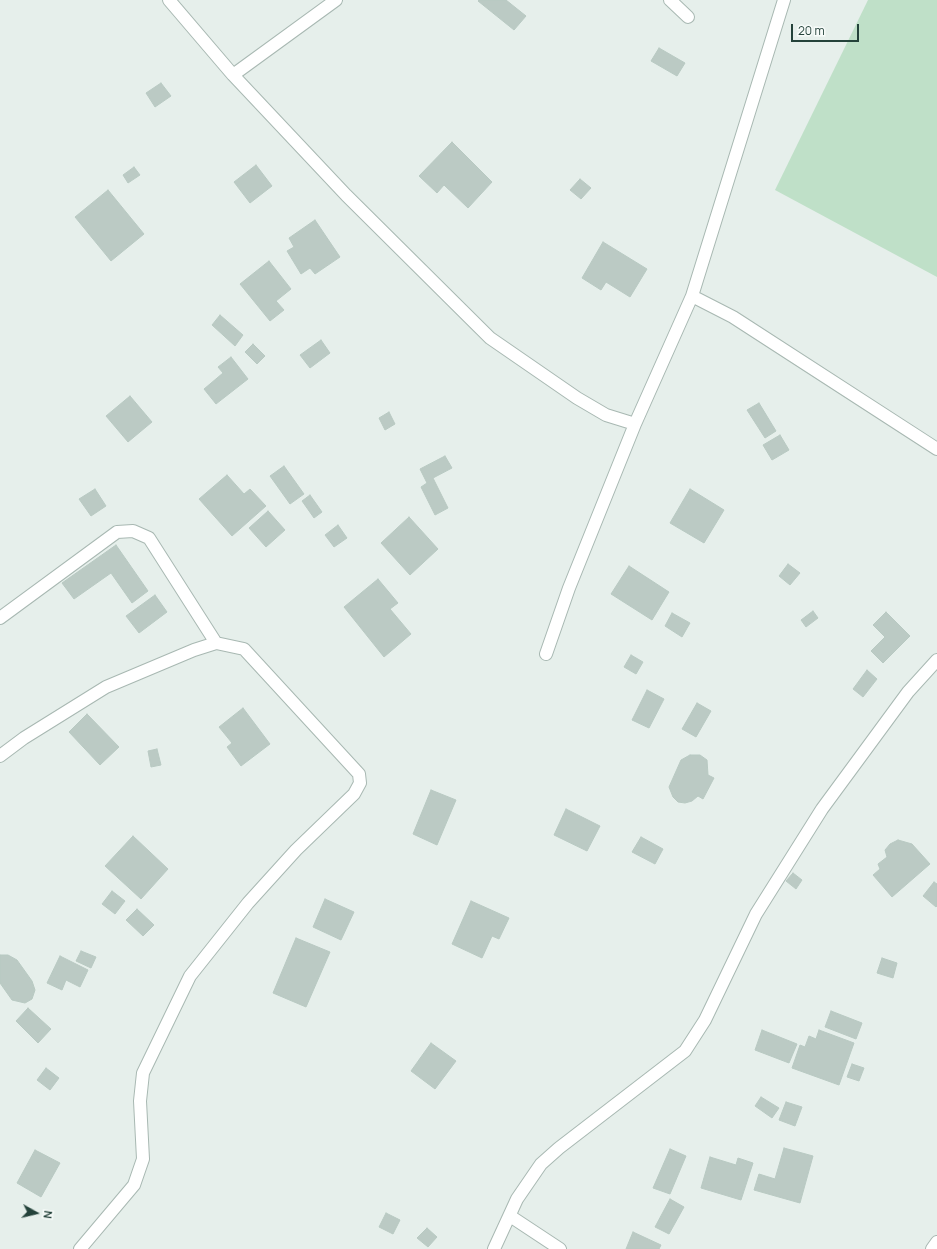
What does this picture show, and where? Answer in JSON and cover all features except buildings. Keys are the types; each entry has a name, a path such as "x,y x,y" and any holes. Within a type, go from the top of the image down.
{"street":[{"path":"169,0 233,75 346,195 490,338 606,415 634,424"},
{"path":"233,75 336,0"},
{"path":"670,0 688,17"},
{"path":"546,654 569,588 634,424 692,296 784,0"},
{"path":"692,296 733,317 937,449"},
{"path":"0,618 117,532 133,531 149,538 216,643"},
{"path":"0,756 24,738 106,687 194,650 216,643 244,650 359,774 360,783 354,794 296,850 248,904 190,976 143,1073 140,1101 143,1159 134,1185 80,1249"},
{"path":"494,1249 517,1199 541,1164 559,1148 685,1051 705,1020 756,914 822,809 908,692 937,660"},
{"path":"510,1216 560,1249"},
{"path":"932,1249 937,1242"}],"green space":[{"path":"868,0 937,0 937,277 775,190"}]}
